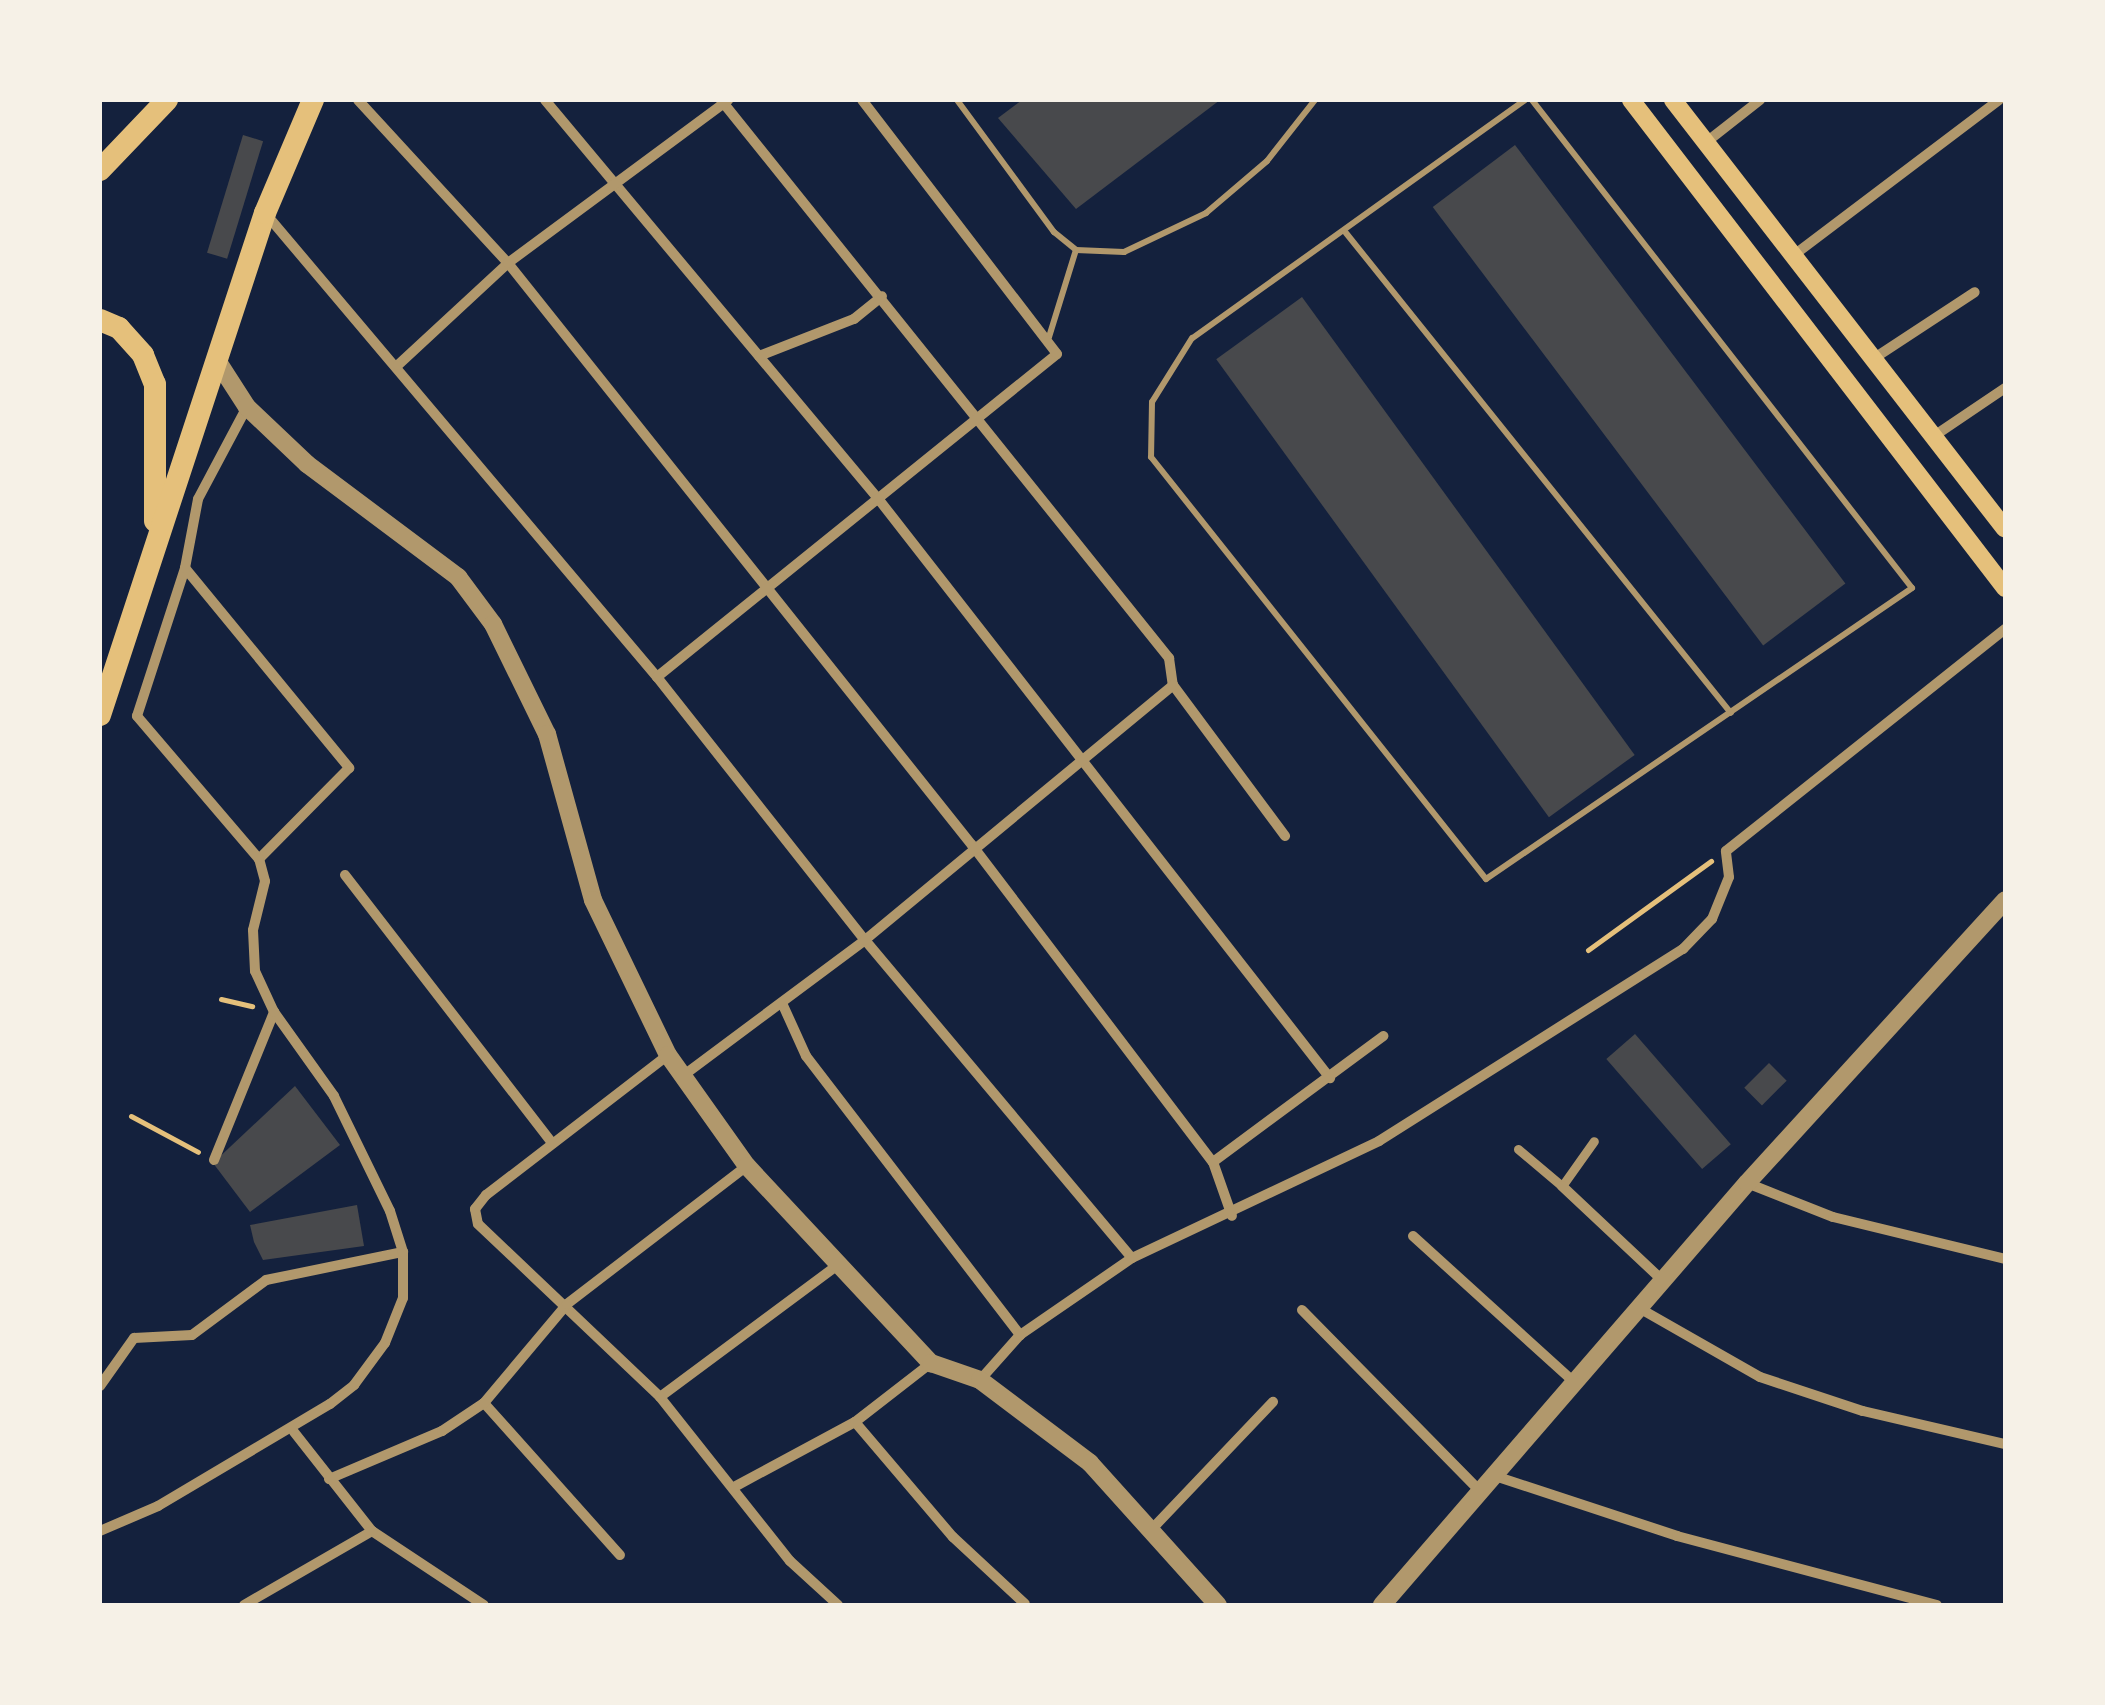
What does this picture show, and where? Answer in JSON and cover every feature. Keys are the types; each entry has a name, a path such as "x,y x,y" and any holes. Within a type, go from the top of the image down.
{"highway":[{"path":"100,170 167,100"},
{"path":"100,714 265,214 313,100"},
{"path":"100,320 119,328 143,355 156,384 154,550"}],"main road":[{"path":"1631,100 2005,588"},
{"path":"1673,100 1709,140 1794,256 1937,434 2005,529"}],"street":[{"path":"358,100 508,264 972,845 1214,1162 1232,1216"},
{"path":"545,100 880,501 1330,1078"},
{"path":"657,677 767,586 880,501 1056,354 1049,337 862,100"},
{"path":"1709,140 1760,100"},
{"path":"1794,256 1999,100"},
{"path":"398,365 508,264 724,101 980,415 1169,658 1172,685 1285,836"},
{"path":"265,214 398,365 657,677 864,940 1132,1258"},
{"path":"1876,358 1975,292"},
{"path":"759,356 854,320 882,296"},
{"path":"218,362 247,407 307,464 458,577 492,624 547,734 593,900 668,1055 747,1166 932,1363 980,1380 1090,1463 1218,1605"},
{"path":"1937,434 2005,388"},
{"path":"100,1531 294,1432 354,1385 385,1343 403,1298 402,1252 390,1211 334,1096 274,1012 256,971 253,930 265,880 259,859 137,716 184,568 198,499 247,407"},
{"path":"184,568 349,768 259,859"},
{"path":"980,1380 1020,1335 1132,1258 1232,1216 1436,1108 1684,949 1712,918 1729,877 1726,851 2005,629"},
{"path":"684,1076 864,940 972,845 1172,685"},
{"path":"345,875 552,1143"},
{"path":"1382,1605 1747,1183 2005,900"},
{"path":"782,1003 806,1056 1020,1335"},
{"path":"214,1160 274,1012"},
{"path":"1214,1162 1384,1036"},
{"path":"668,1055 552,1143 476,1209 478,1224 567,1304 660,1397 736,1486 790,1561 838,1605"},
{"path":"1562,1186 1594,1141"},
{"path":"1518,1149 1662,1280"},
{"path":"329,1479 442,1432 484,1404 567,1304 747,1166"},
{"path":"1747,1183 1833,1216 2005,1259"},
{"path":"1413,1236 1575,1383"},
{"path":"100,1386 134,1338 192,1335 266,1280 402,1252"},
{"path":"660,1397 840,1264"},
{"path":"1640,1308 1760,1377 1863,1411 2005,1444"},
{"path":"1302,1310 1481,1492"},
{"path":"736,1486 855,1422 932,1363"},
{"path":"1151,1530 1274,1402"},
{"path":"484,1404 620,1555"},
{"path":"855,1422 953,1538 1025,1604"},
{"path":"294,1432 372,1531 484,1605"},
{"path":"1495,1476 1678,1536 1936,1605"},
{"path":"244,1605 372,1531"}],"lane":[{"path":"957,100 1054,232 1076,250 1124,252 1206,212 1267,161 1316,100"},
{"path":"1528,100 1912,588 1486,880 1151,457 1152,402 1192,338 1346,233 1528,100"},
{"path":"1346,233 1731,713"},
{"path":"1049,337 1076,250"}],"path":[{"path":"1588,950 1726,851"},
{"path":"220,999 274,1012"},
{"path":"130,1116 214,1160"}],"building":[{"path":"1022,100 1220,100 1076,209 998,118"},
{"path":"243,135 263,141 227,259 207,253"},
{"path":"1515,145 1845,583 1763,645 1433,207"},
{"path":"1302,297 1635,755 1549,817 1216,359"},
{"path":"1635,1034 1731,1144 1702,1169 1606,1059"},
{"path":"1769,1063 1787,1081 1762,1105 1744,1088"},
{"path":"295,1086 340,1145 250,1212 213,1163"},
{"path":"357,1205 364,1246 263,1260 254,1242 250,1225"}]}
